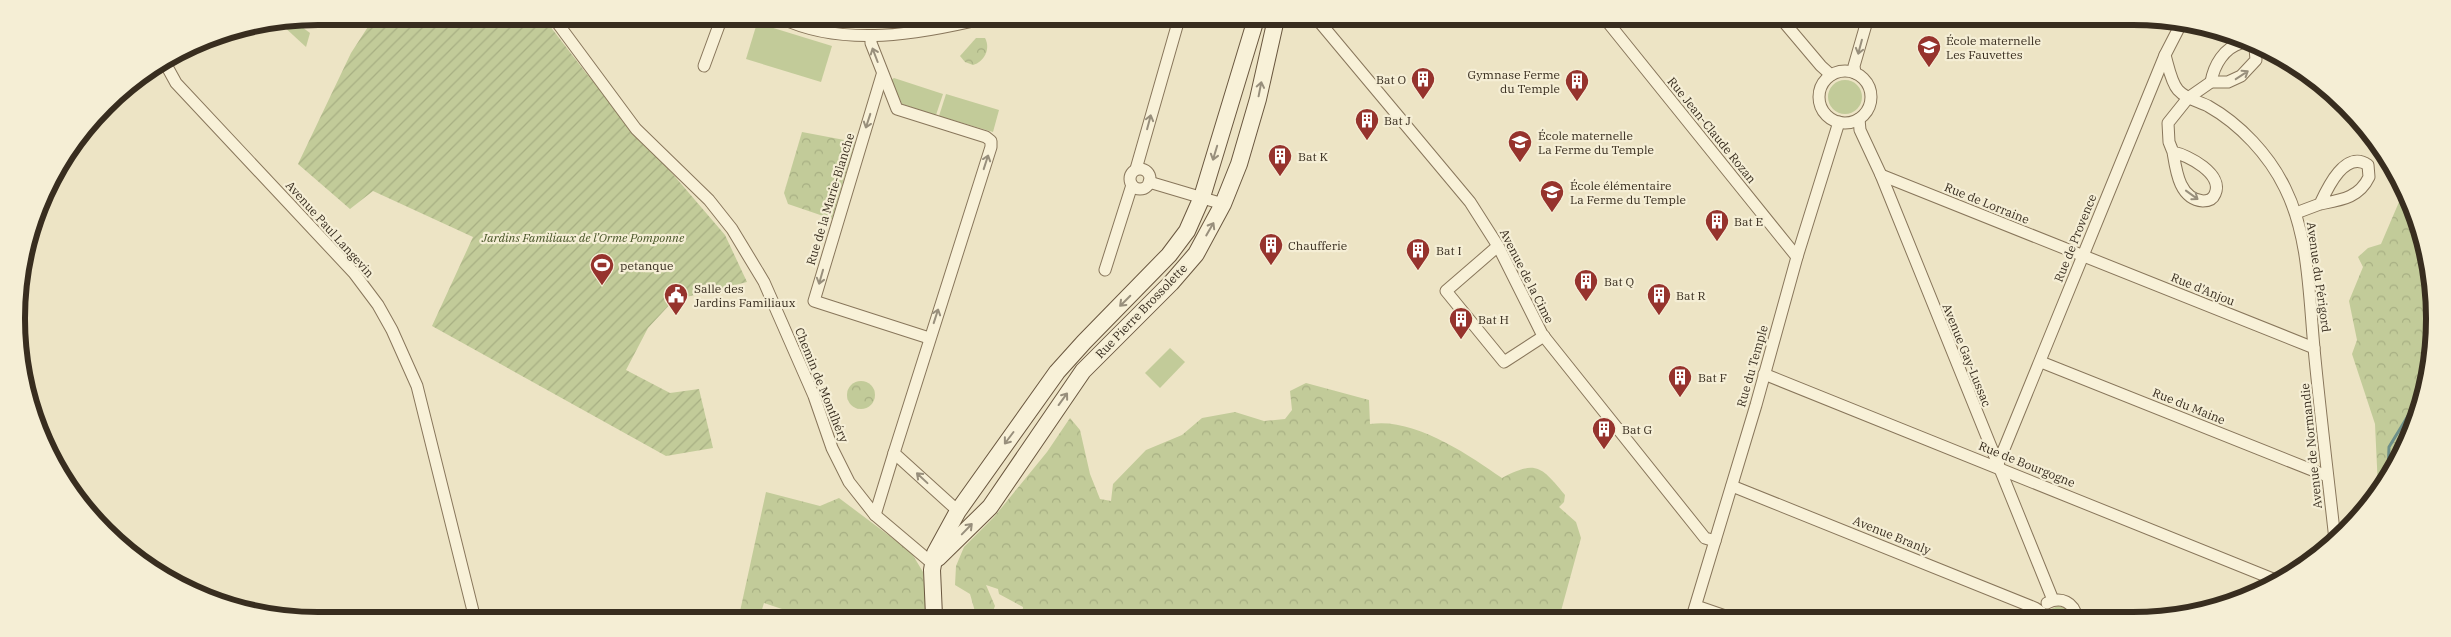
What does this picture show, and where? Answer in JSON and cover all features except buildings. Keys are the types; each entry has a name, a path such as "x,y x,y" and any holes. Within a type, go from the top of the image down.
{"main road":[{"name":"Rue Pierre Brossolette","path":"934,612 933,564 936,553 958,511 1057,372 1177,246 1194,216 1202,196 1254,25"},
{"name":"Rue Pierre Brossolette","path":"933,564 990,507 1083,371 1171,283 1196,254 1223,204 1239,164 1258,99 1275,25"}],"street":[{"name":"Chemin de Montlhéry","path":"559,25 636,129 709,200 748,252 764,282 814,396 840,466 858,495 875,515 933,564"},
{"path":"704,66 719,25"},
{"path":"802,25 824,32 871,36 920,31 950,25"},
{"path":"1105,270 1132,185 1130,176 1136,169 1177,25"},
{"name":"Avenue de la Cime","path":"1322,25 1470,202 1498,246 1544,336 1705,538 1715,541"},
{"name":"Rue Jean-Claude Rozan","path":"1610,25 1797,257"},
{"path":"1787,25 1821,66 1831,75"},
{"path":"1855,73 1854,66 1866,25"},
{"name":"Rue de Provence","path":"1997,466 2165,55 2178,29"},
{"path":"871,36 871,43 882,75 897,109 986,137 991,141 991,147 929,338 875,515"},
{"path":"2211,82 2214,70 2222,57 2239,45"},
{"path":"2173,152 2195,160 2211,174 2216,191 2210,200 2196,199 2184,189 2177,175 2173,152 2169,142 2168,123 2188,98 2211,82 2228,82 2247,72 2256,60 2255,52"},
{"name":"Avenue du Périgord","path":"2165,55 2177,90 2188,98 2207,105 2221,115 2252,142 2268,160 2281,180 2296,213 2310,295 2314,348"},
{"name":"Avenue Paul Langevin","path":"167,67 176,84 354,272 378,304 417,386 473,612"},
{"path":"1839,72 1855,73 1866,82 1871,95 1868,109 1859,119 1852,122 1839,122 1825,113 1819,97 1821,88 1831,75 1839,72"},
{"name":"Rue de la Marie-Blanche","path":"882,75 814,301 929,338"},
{"name":"Avenue Gay-Lussac","path":"1859,119 1860,130 1881,175 1997,466 2053,600"},
{"name":"Rue du Temple","path":"1694,612 1797,257 1839,122"},
{"path":"2296,213 2320,204 2343,200 2358,194 2369,178 2368,165 2356,162 2342,169 2334,178 2320,204"},
{"path":"1132,185 1140,189 1149,182 1149,175 1145,170 1136,169"},
{"name":"Rue de Lorraine","path":"1881,175 2083,255"},
{"path":"1149,182 1202,196 1223,204"},
{"path":"1498,246 1446,291 1504,362 1544,336"},
{"name":"Rue d'Anjou","path":"2083,255 2314,348"},
{"name":"Avenue de Normandie","path":"2314,348 2334,532"},
{"name":"Rue du Maine","path":"2041,362 2328,476"},
{"name":"Rue de Bourgogne","path":"1764,374 1997,466 2270,578"},
{"path":"894,453 958,511"},
{"name":"Avenue Branly","path":"1732,486 2035,608 2038,612"},
{"path":"2043,612 2053,600 2064,600 2073,607 2075,612"}],"green space":[{"name":"Jardins Familiaux de l’Orme Pomponne","path":"369,25 549,25 586,73 725,235 747,282 674,300 648,328 626,370 670,393 699,389 713,448 666,456 432,326 473,237 373,191 350,209 298,164 351,53"},
{"path":"756,25 764,25 832,46 821,82 746,59"},
{"path":"879,25 907,25 878,28"},
{"path":"301,26 310,33 306,47 285,27"},
{"path":"976,38 985,38 987,51 980,61 973,65 965,62 960,56"},
{"path":"894,78 943,94 936,115 902,104 891,80"},
{"path":"1845,80 1852,81 1857,85 1861,90 1861,104 1857,109 1852,113 1845,114 1838,113 1833,109 1829,104 1828,97 1829,90 1833,85 1838,81"},
{"path":"946,94 999,110 993,132 939,116"},
{"path":"802,132 855,142 832,219 788,204 784,193"},
{"path":"2400,199 2416,243 2420,261 2425,299 2425,338 2420,376 2410,413 2396,448 2378,481 2375,424 2352,354 2357,340 2349,301 2363,267 2358,257 2368,248 2381,244"},
{"path":"1170,348 1185,362 1160,388 1145,373"},
{"path":"861,381 871,385 875,395 871,405 861,409 851,405 847,395 851,385"},
{"path":"1306,383 1369,400 1370,424 1387,423 1422,432 1473,458 1502,478 1523,469 1531,468 1543,472 1565,495 1564,502 1559,507 1576,522 1581,538 1561,611 1022,612 1023,607 999,594 998,589 986,585 995,606 993,612 975,612 970,594 955,585 956,566 964,547 994,517 1047,452 1070,418 1080,430 1090,474 1100,499 1111,501 1113,484 1146,450 1182,435 1202,418 1235,412 1264,421 1285,419 1292,410 1290,391"},
{"path":"766,492 820,506 839,498 911,552 923,572 927,612 789,612 764,603 761,612 740,612"},
{"path":"2058,606 2066,608 2068,612 2050,612 2051,609"}],"waterway":[{"path":"2388,462 2389,447 2410,412"}],"place":[{"name":"École maternelle Les Fauvettes","path":"1929,68"},
{"name":"Bat O","path":"1423,100"},
{"name":"Gymnase Ferme du Temple","path":"1577,102"},
{"name":"Bat J","path":"1367,141"},
{"name":"École maternelle La Ferme du Temple","path":"1520,163"},
{"name":"Bat K","path":"1280,177"},
{"name":"École élémentaire La Ferme du Temple","path":"1552,213"},
{"name":"Bat E","path":"1717,242"},
{"name":"Chaufferie","path":"1271,266"},
{"name":"Bat I","path":"1418,271"},
{"name":"petanque","path":"602,286"},
{"name":"Bat Q","path":"1586,302"},
{"name":"Salle des Jardins Familiaux","path":"676,316"},
{"name":"Bat R","path":"1659,316"},
{"name":"Bat H","path":"1461,340"},
{"name":"Bat F","path":"1680,398"},
{"name":"Bat G","path":"1604,450"}]}
